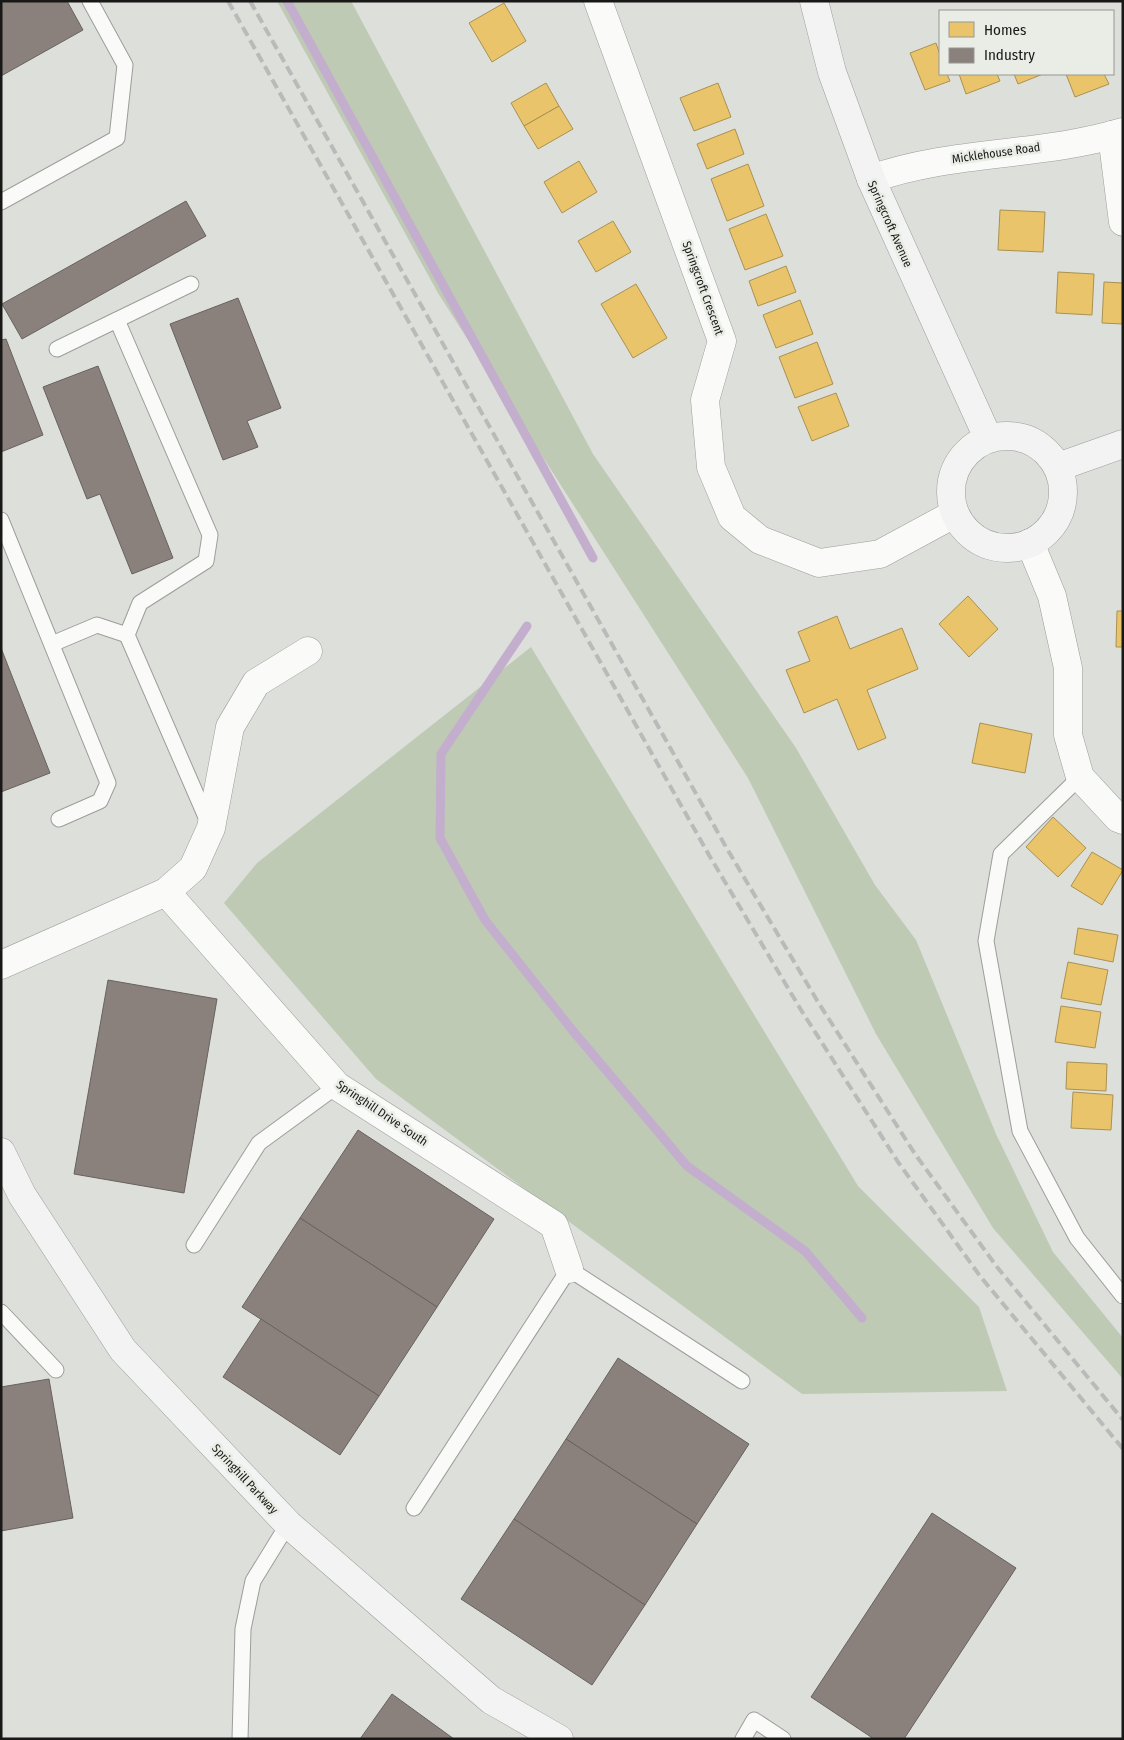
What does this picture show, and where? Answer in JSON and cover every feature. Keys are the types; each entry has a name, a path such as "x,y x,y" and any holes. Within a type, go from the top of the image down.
{"street":[{"name":"Springcroft Crescent","path":"598,1 722,341 705,400 710,467 732,517 760,540 819,563 880,554 954,514"},
{"name":"Springcroft Avenue","path":"814,1 832,72 870,179 988,438"},
{"path":"1117,134 1123,222"},
{"name":"Micklehouse Road","path":"870,179 902,168 1117,134"},
{"path":"1008,435 1034,442 1050,455 1058,467 1062,482 1062,503 1056,519 1043,536 1030,543 1013,548 991,546 968,534 954,514 950,497 954,469 967,451 988,438 1008,435"},
{"path":"1058,467 1123,444"},
{"path":"1030,543 1052,596 1066,659 1068,735 1080,777 1118,818 1123,820"},
{"path":"1,964 166,892 193,868 211,828 230,728 256,683 308,651"},
{"name":"Springhill Drive South","path":"166,892 337,1086 554,1225 569,1269"},
{"name":"Springhill Parkway","path":"1,1152 22,1195 123,1350 288,1524 491,1700 559,1739"}],"lane":[{"path":"1,202 118,138 125,65 90,1"},
{"path":"58,349 191,284"},
{"path":"117,320 210,535 206,561 140,604 127,635 211,828"},
{"path":"1,520 108,783 100,801 59,820"},
{"path":"52,644 97,625 127,635"},
{"path":"1080,777 1001,854 986,941 1020,1131 1077,1238 1123,1296"},
{"path":"194,1245 259,1143 337,1086"},
{"path":"414,1508 569,1269 742,1382"},
{"path":"1,1312 56,1370"},
{"path":"240,1739 242,1629 253,1581 288,1524"},
{"path":"744,1739 754,1720 783,1739"}],"green space":[{"path":"277,1 351,1 593,454 796,748 875,885 916,940 996,1134 1053,1252 1123,1338 1123,1379 993,1228 876,1034 748,778 438,293"},
{"path":"531,647 858,1186 979,1307 1007,1391 802,1394 376,1079 224,903 257,863"}],"building: Homes":[{"path":"504,3 526,41 492,62 469,23"},
{"path":"936,43 939,52 939,75 947,75 950,81 925,90 910,53"},
{"path":"959,75 997,75 1000,81 966,94"},
{"path":"1014,75 1040,75 1018,84"},
{"path":"1066,75 1104,75 1109,84 1075,97"},
{"path":"546,83 559,106 524,126 511,103"},
{"path":"718,83 731,117 694,131 680,98"},
{"path":"559,106 573,129 538,149 524,126"},
{"path":"735,129 744,154 707,169 697,144"},
{"path":"579,161 597,192 562,213 544,182"},
{"path":"748,164 764,206 727,221 711,179"},
{"path":"1000,210 1045,212 1043,252 998,250"},
{"path":"766,214 783,256 745,270 729,229"},
{"path":"613,221 631,252 596,272 578,241"},
{"path":"786,266 796,292 758,306 749,281"},
{"path":"1058,272 1094,274 1092,315 1056,313"},
{"path":"1104,282 1123,283 1123,324 1102,323"},
{"path":"636,284 667,338 633,358 601,304"},
{"path":"800,300 813,334 776,348 763,315"},
{"path":"817,342 833,384 795,398 779,357"},
{"path":"836,393 849,426 812,441 798,407"},
{"path":"968,596 998,629 969,657 939,624"},
{"path":"1117,611 1123,611 1123,647 1116,647"},
{"path":"837,616 850,649 902,628 918,669 867,690 886,738 858,750 837,699 804,713 786,670 810,661 798,632"},
{"path":"980,723 1032,734 1025,773 972,763"},
{"path":"1053,817 1086,848 1058,877 1026,847"},
{"path":"1092,852 1123,870 1102,905 1071,886"},
{"path":"1078,928 1118,935 1113,962 1074,954"},
{"path":"1068,962 1108,970 1101,1005 1061,998"},
{"path":"1061,1006 1101,1012 1095,1048 1055,1042"},
{"path":"1067,1062 1107,1064 1106,1091 1066,1089"},
{"path":"1073,1092 1113,1095 1111,1130 1071,1128"}],"building: Industry":[{"path":"1,1 67,1 83,30 1,76"},
{"path":"186,201 206,236 22,339 2,304"},
{"path":"238,298 281,408 247,421 258,447 223,460 170,324"},
{"path":"6,339 43,435 1,452 1,340"},
{"path":"98,366 173,558 132,574 100,494 87,499 43,387"},
{"path":"1,648 50,773 1,792"},
{"path":"108,980 217,999 184,1193 74,1174"},
{"path":"358,1130 494,1219 437,1307 300,1218"},
{"path":"300,1218 437,1307 379,1396 242,1307"},
{"path":"261,1319 379,1396 340,1455 223,1377"},
{"path":"618,1358 749,1444 697,1524 566,1439"},
{"path":"49,1379 73,1518 1,1531 1,1387"},
{"path":"566,1439 697,1524 645,1605 514,1519"},
{"path":"932,1513 1016,1568 904,1739 874,1739 811,1697"},
{"path":"514,1519 645,1605 592,1685 461,1599"},
{"path":"392,1694 454,1739 360,1739"}],"waterway":[{"path":"287,1 593,558"},
{"path":"527,626 441,754 440,838 485,920 573,1031 687,1166 805,1251 862,1318"}],"railway":[{"path":"228,1 709,855 801,1010 898,1162 980,1276 1123,1449"},
{"path":"250,1 726,847 818,1002 915,1154 997,1267 1123,1420"}]}
